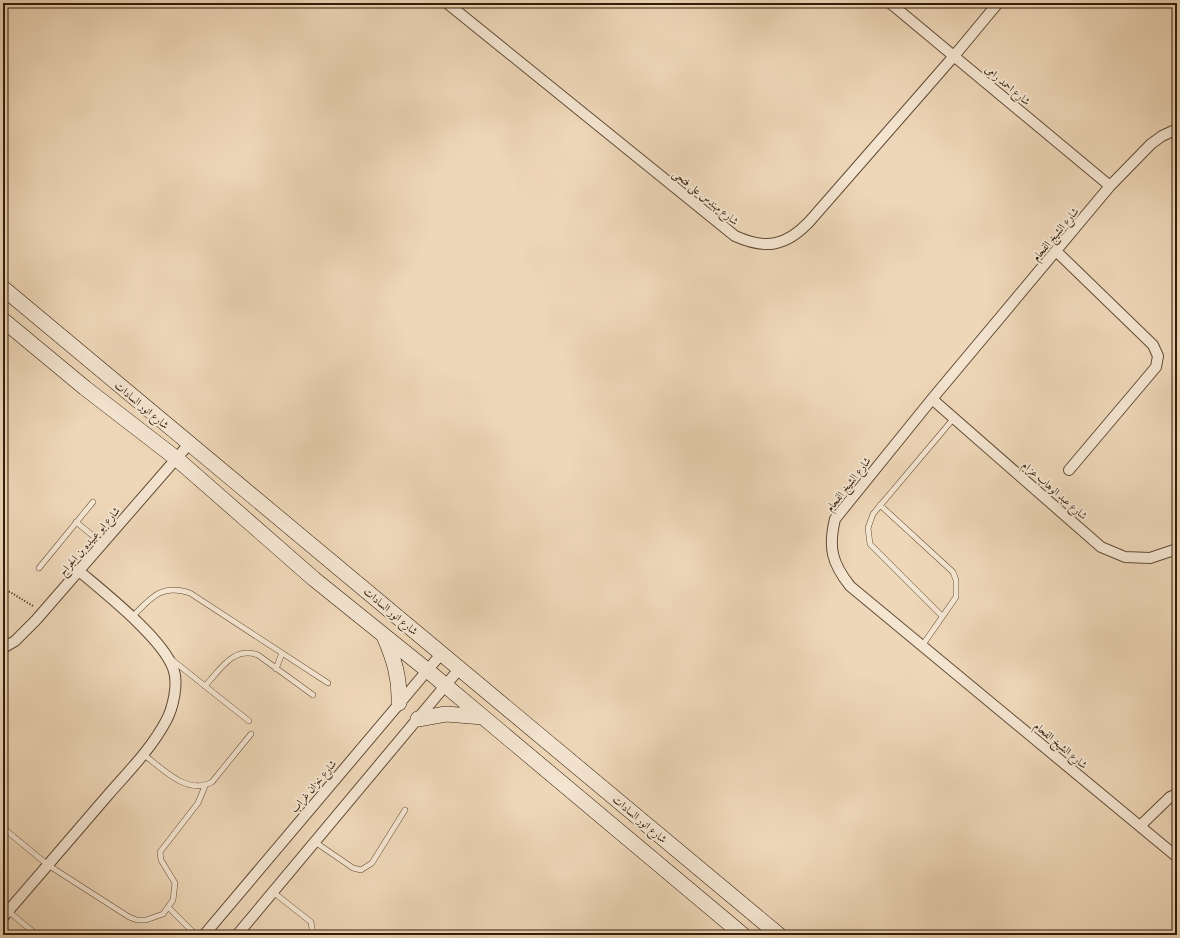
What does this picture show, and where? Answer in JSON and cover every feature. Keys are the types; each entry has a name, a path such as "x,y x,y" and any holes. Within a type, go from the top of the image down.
{"street":[{"name":"شارع مهندس على فتحى","path":"447,3 735,236 756,244 767,245 783,242 798,234 954,56 998,3"},
{"name":"شارع احمد رامى","path":"890,3 1110,186"},
{"name":"شارع الشيخ الفحام","path":"1177,130 1162,136 1151,144 1110,186 1057,252 932,399 835,519 831,537 832,555 839,572 850,586 1177,857"},
{"path":"1057,252 1153,345 1158,356 1156,367 1069,470"},
{"name":"شارع انور السادات","path":"3,288 779,935"},
{"name":"شارع انور السادات","path":"3,320 85,388 177,459 314,579 427,670 743,935"},
{"name":"شارع عبد الوهاب عزام","path":"932,399 1101,547 1125,557 1150,558 1177,549"},
{"name":"شارع ابو عبيده بن الجراح","path":"3,648 15,641 42,613 189,444"},
{"path":"6,914 143,754 167,720 172,705 175,686 174,670 167,656 132,617 79,570"},
{"path":"382,634 394,658 398,673 399,703"},
{"name":"شارع خزان غراب","path":"204,935 442,653"},
{"path":"236,935 460,668"},
{"path":"418,719 446,714 483,717"},
{"path":"1140,826 1170,797 1177,794"}],"lane":[{"path":"942,616 870,544 868,536 870,521 880,505 954,418"},
{"path":"39,568 93,502"},
{"path":"880,505 953,572 956,580 956,597 922,646"},
{"path":"76,522 103,544"},
{"path":"132,617 157,594 171,589 190,593 328,683"},
{"path":"205,686 230,659 243,653 258,655 313,695"},
{"path":"276,669 282,653"},
{"path":"167,656 249,721"},
{"path":"143,754 183,783 195,787 206,786 212,782 251,734"},
{"path":"3,828 48,865 129,917 146,920 162,914 169,908 175,894 175,883 161,860 160,852 198,803 206,786"},
{"path":"315,842 353,868 361,870 372,863 405,810"},
{"path":"273,892 311,922 313,935"},
{"path":"169,908 196,935"},
{"path":"6,914 37,935"}],"path":[{"path":"3,590 23,599 42,613"}]}
